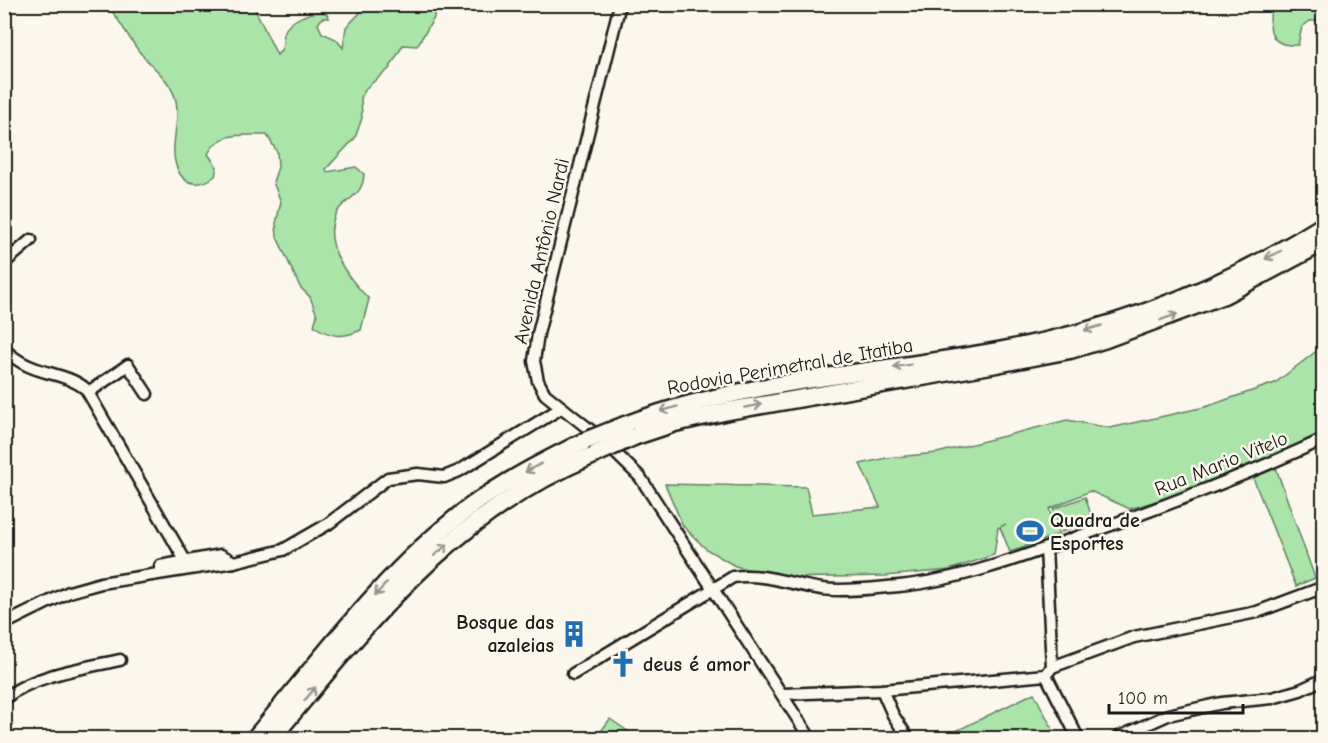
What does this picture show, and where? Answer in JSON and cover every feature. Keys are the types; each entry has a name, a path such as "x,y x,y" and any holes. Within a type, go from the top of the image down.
{"highway":[{"name":"Rodovia Perimetral de Itatiba","path":"255,738 379,590 446,526 502,485 631,431 692,402 1009,349 1073,334 1138,315 1194,294 1291,246 1323,225"},
{"name":"Rodovia Perimetral de Itatiba","path":"631,431 728,411 1070,350 1142,328 1224,295 1323,242"},
{"name":"Rodovia Perimetral de Itatiba","path":"272,738 386,602 421,568 504,500 564,467 590,448"}],"street":[{"name":"Avenida Antônio Nardi","path":"620,4 541,323 534,361 538,381 545,394 599,438 640,477 714,587 810,738"},
{"path":"4,263 31,240"},
{"path":"4,350 30,368 75,382 89,392 186,561"},
{"path":"89,392 128,365 147,394"},
{"path":"4,624 69,592 140,576 234,562 283,550 304,539 388,478 418,474 444,477 459,471 561,408"},
{"name":"Rua Mario Vitelo","path":"573,674 733,577 747,574 824,589 901,586 967,572 1046,548 1183,500 1261,469 1323,439"},
{"path":"1046,548 1049,671 1078,738"},
{"path":"140,576 151,568 221,555 234,562"},
{"path":"783,693 882,690 1049,671 1134,637 1257,612 1323,587"},
{"path":"4,699 12,693 55,675 120,660"},
{"path":"1117,738 1168,715 1222,703 1272,698 1323,680"},
{"path":"882,690 893,715 908,738"}],"green space":[{"path":"107,5 253,5 277,55 282,48 287,28 308,14 326,13 329,18 322,18 318,24 322,33 336,39 343,48 346,27 359,14 362,5 434,5 434,18 417,46 403,45 389,69 366,88 361,98 362,118 355,138 326,169 327,172 356,167 364,174 360,189 339,209 332,227 332,238 339,261 369,299 361,330 337,336 314,326 317,315 310,297 300,287 277,237 276,223 281,202 273,182 278,167 277,152 267,135 234,136 219,141 208,154 217,167 215,176 201,183 192,183 183,178 174,157 177,110 170,86 138,50"},
{"path":"1271,5 1323,5 1323,20 1310,21 1302,27 1298,45 1280,43 1275,39 1270,28"},
{"path":"1323,346 1323,432 1212,484 1130,509 1090,491 1049,509 1059,534 1010,552 1000,527 994,555 949,570 885,576 781,578 735,566 706,549 683,526 665,484 806,487 812,514 880,507 860,464 886,458 937,453 1067,420 1110,428 1205,407 1275,383"},
{"path":"1276,468 1315,578 1296,586 1253,478"},
{"path":"1085,497 1093,520 1062,532 1053,509"},
{"path":"1034,693 1057,738 960,738 956,731"},
{"path":"610,719 638,738 596,738"}],"place":[{"name":"Quadra de Esportes","path":"1030,531"},
{"name":"Bosque das azaleias","path":"574,634"},
{"name":"deus é amor","path":"623,664"}]}
